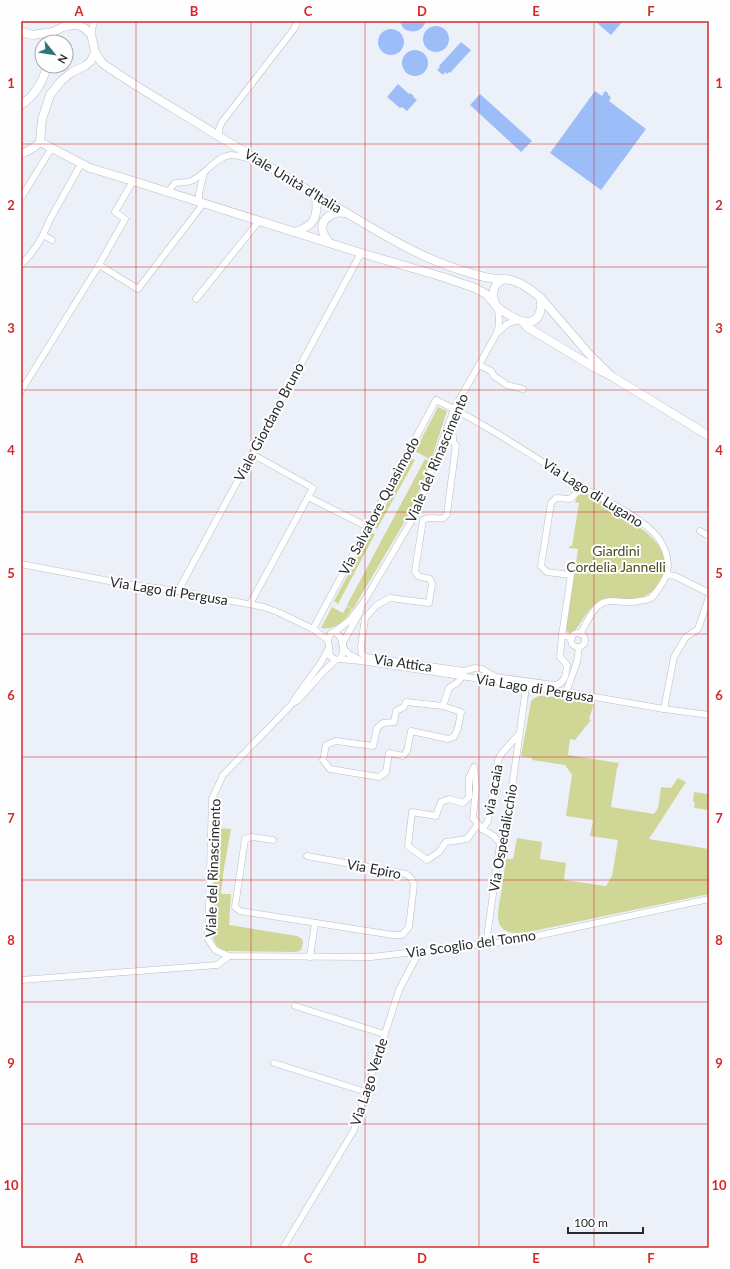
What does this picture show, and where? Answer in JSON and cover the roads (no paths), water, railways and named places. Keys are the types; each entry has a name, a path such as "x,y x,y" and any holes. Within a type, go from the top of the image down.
{"main road":[{"path":"21,32 33,35 53,32 74,23 84,28 91,34"},
{"name":"Viale Unità d'Italia","path":"91,34 95,52 102,63 196,123 316,196 406,248 448,266 482,277 497,280 506,279 517,282 540,297 589,354 611,376"},
{"path":"21,153 28,152 40,142 42,119 50,94 61,81 72,72 85,66 91,61 95,52"},
{"path":"21,105 35,92 45,74"},
{"name":"Viale Unità d'Italia","path":"40,142 50,152 90,168 475,288 486,294 496,305 528,327 709,436"},
{"path":"294,232 305,228 316,216 318,205 316,196"},
{"path":"329,243 322,227 324,221 327,217 334,213 346,213"},
{"path":"496,305 492,294 495,286 506,279"},
{"path":"521,321 531,321 537,318 541,312 542,305 540,297"}],"street":[{"path":"91,34 94,21"},
{"path":"219,136 219,129 222,122 289,35 298,21"},
{"path":"21,190 41,158 50,152"},
{"path":"21,198 50,152"},
{"path":"168,192 175,183 191,181 221,157 232,155 261,162"},
{"path":"21,265 34,250 81,164"},
{"path":"99,265 138,289 201,203 200,193 204,172"},
{"path":"21,391 126,219 115,212 133,181"},
{"path":"196,299 259,221"},
{"path":"43,234 52,240"},
{"name":"Viale Giordano Bruno","path":"178,591 361,253"},
{"name":"Viale del Rinascimento","path":"363,603 415,515 446,435 454,409 497,333 500,324 496,305"},
{"name":"Viale del Rinascimento","path":"497,333 507,324 521,321"},
{"path":"478,365 491,371 494,376 507,385 523,390"},
{"name":"Via Salvatore Quasìmodo","path":"313,629 437,397 454,409"},
{"name":"Via Lago di Lugano","path":"454,409 525,450 583,488 634,517 653,532 666,551 668,565 667,575"},
{"name":"Via Attica","path":"446,435 453,437 453,442 456,445 447,514 444,518 440,519 431,518 423,520 414,571 418,576 430,579 432,584 429,603 390,598 377,605 365,618 361,647 362,654 366,657 464,671 475,668 482,669"},
{"path":"250,604 313,488 252,454"},
{"path":"479,680 482,669 496,677 554,685 564,681 567,665 560,657 571,575 547,572 541,566 550,503 556,498 570,500 583,488"},
{"path":"308,497 368,527"},
{"path":"700,531 709,536"},
{"name":"Via Lago di Pergusa","path":"21,564 125,584 178,591 264,606 313,629 328,640"},
{"path":"580,634 598,606 605,602 630,602 651,598 667,575 675,576 709,593"},
{"path":"664,709 674,657 686,637 698,629 709,597"},
{"path":"333,633 340,636 343,646 343,653 338,659 330,656 328,640 333,633 349,621 363,603"},
{"path":"343,646 363,603"},
{"name":"Via Lago di Pergusa","path":"313,629 333,633"},
{"path":"566,692 577,662 579,647 583,645 585,641 584,637 580,634 574,634 572,638"},
{"path":"562,635 572,638"},
{"path":"572,638 573,644 579,647"},
{"path":"343,646 350,655 361,661"},
{"name":"Viale del Rinascimento","path":"293,703 320,664 328,648"},
{"name":"Viale del Rinascimento","path":"229,956 215,950 208,939 212,799 223,775 293,703 298,700 324,671 338,659"},
{"name":"Via Lago di Pergusa","path":"338,659 361,661 709,715"},
{"path":"443,706 449,688 458,682 462,677"},
{"name":"Via Ospedalicchio","path":"486,944 500,844 506,828 526,687"},
{"path":"406,702 443,706 461,712 458,728 454,738 448,739 411,731 407,752 403,756 389,753 386,772 379,777 330,769 324,760 326,745 336,741 373,746 377,728 383,723 394,722 396,711 404,707 406,702"},
{"name":"via acaia","path":"500,844 494,836 480,826 488,822 498,760 520,732"},
{"path":"474,767 476,788 473,818 480,826 467,839 446,842 439,852 427,860 408,846 412,812 436,816 441,802 449,799 463,803 469,797 469,778 474,767"},
{"path":"273,840 252,837 244,839 234,907 240,911 315,923 310,957"},
{"name":"Via Epiro","path":"307,856 406,874 412,878 414,884 409,927 402,935 393,935 315,923"},
{"name":"Via Scoglio del Tonno","path":"229,956 371,957 513,941 709,899"},
{"name":"Via Lago Verde","path":"283,1248 354,1130 399,990 419,952"},
{"path":"21,980 218,965 229,956"},
{"path":"296,1006 384,1034"},
{"path":"274,1063 366,1092"}],"water":[{"path":"399,21 426,21 417,31 408,31 404,29"},
{"path":"623,21 611,35 596,22"},
{"path":"436,26 446,29 449,39 446,49 436,52 426,49 423,39 426,29"},
{"path":"391,29 400,33 404,42 400,51 391,55 382,51 378,42 382,33"},
{"path":"461,42 471,50 450,73 449,72 447,74 445,72 443,75 437,70 440,67 439,66"},
{"path":"415,50 425,53 428,63 425,73 415,76 405,73 402,63 405,53"},
{"path":"398,84 417,100 407,111 402,107 400,108 387,97"},
{"path":"595,91 602,96 605,91 608,93 611,97 609,101 646,129 601,190 550,153"},
{"path":"480,94 532,141 521,152 470,105"}],"park label":[{"name":"Giardini Cordelia Jannelli","path":"616,560"}]}
